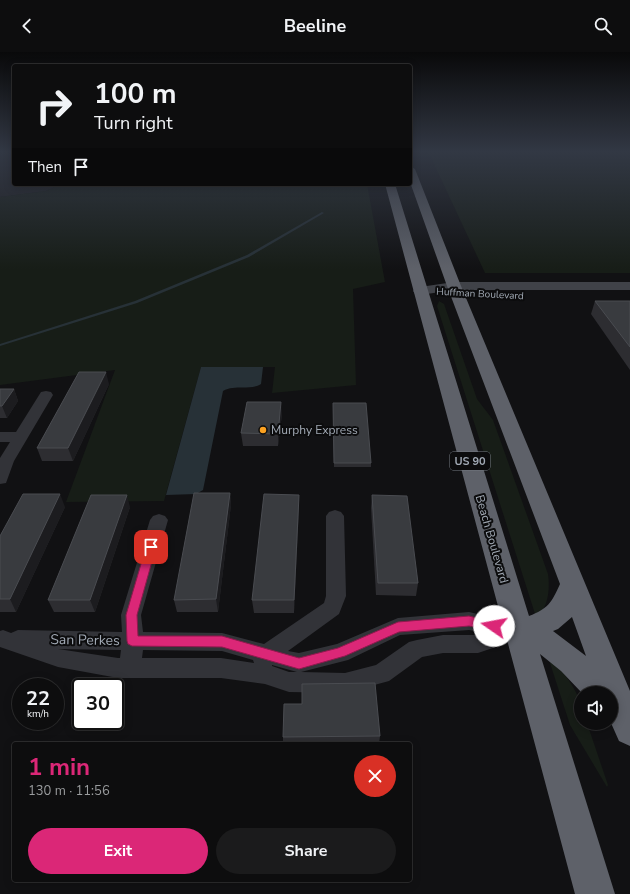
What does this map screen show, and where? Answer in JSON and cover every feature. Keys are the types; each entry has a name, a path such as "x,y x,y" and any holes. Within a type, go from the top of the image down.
{"highway":[{"name":"Beach Boulevard","path":"392,190 595,894"},
{"path":"418,190 456,290 573,584 609,686"},
{"path":"519,631 548,621 564,608 573,584"},
{"path":"519,631 544,640 572,662 594,686"}],"street":[{"name":"Huffman Boulevard","path":"420,291 630,286"},
{"name":"Huffman Boulevard","path":"456,290 630,296"},
{"path":"0,479 6,461 19,437 46,395"},
{"path":"0,437 19,437"},
{"path":"256,673 267,654 332,608 336,596 334,516"},
{"path":"130,668 132,641 131,615 159,520"},
{"name":"San Perkes","path":"2,639 222,642 299,663 340,653 398,627 469,621 519,631"},
{"path":"2,639 58,658 118,668 221,668 256,673 289,682 345,683 381,674 417,648 443,644 478,644 519,631"}],"shaded area":[{"path":"0,190 48,190 46,191 0,197"},
{"path":"368,190 385,282 353,289 356,385 272,393 275,367 201,367 164,501 66,502 115,370 0,385 0,197 46,191"},
{"path":"446,190 630,190 630,273 485,273"},
{"path":"439,301 444,304 477,399 493,420 548,574 548,597 544,608 536,617 437,306"},
{"path":"201,367 263,367 261,384 252,387 232,388 223,391 203,490 196,494 166,495"},
{"path":"551,661 556,665 574,688 574,730 589,730 608,785 607,787 570,725 550,663"}],"building":[{"path":"595,301 630,301 630,347"},
{"path":"79,372 106,372 68,448 37,448"},
{"path":"0,389 14,389 2,406 0,406"},
{"path":"247,402 281,402 278,434 241,433"},
{"path":"333,403 366,403 371,463 334,463"},
{"path":"194,493 230,493 216,599 174,600"},
{"path":"23,494 60,494 10,599 0,599 0,536"},
{"path":"264,494 299,495 294,600 252,600"},
{"path":"91,495 127,495 90,600 48,600"},
{"path":"372,495 407,496 418,583 378,583"},
{"path":"375,683 380,736 283,737 284,704 302,704 302,684"}],"waterway":[{"path":"0,345 136,302 248,256 323,213"}],"place":[{"name":"Murphy Express","path":"263,430"}],"route":[{"path":"151,547 131,615 132,641 222,642 299,663 340,653 398,627 469,621 494,626"}]}
